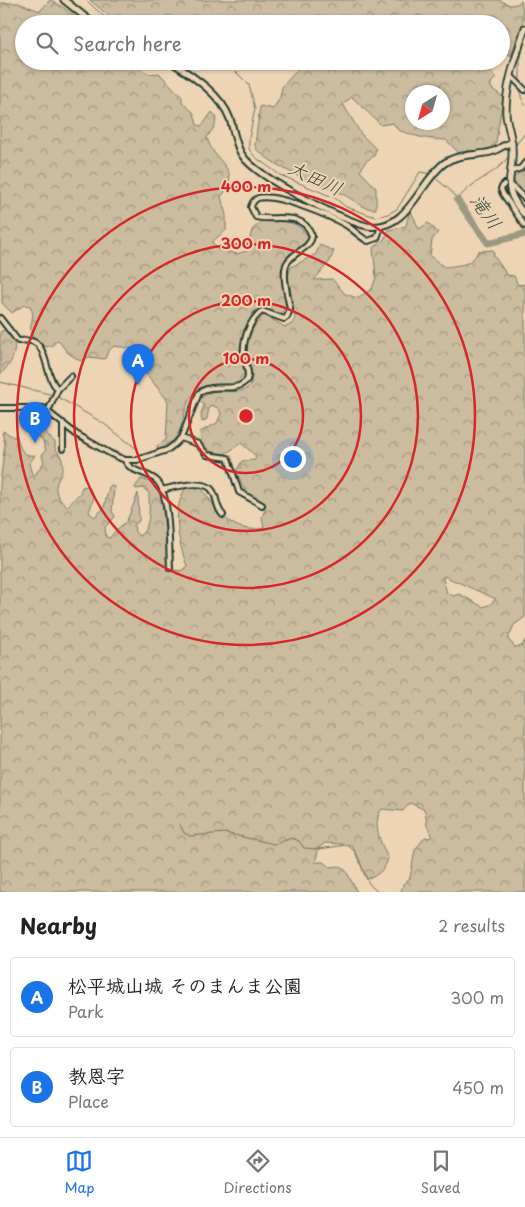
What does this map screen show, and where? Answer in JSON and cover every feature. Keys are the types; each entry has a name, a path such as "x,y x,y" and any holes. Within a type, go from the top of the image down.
{"highway":[{"path":"525,28 511,76 506,113 512,145 511,163 506,183 511,196 525,215"}],"main road":[{"path":"64,0 83,15"},
{"path":"182,70 223,106 230,119 238,147 253,166 284,189 362,224 381,226 390,224 400,217 437,171 456,158 491,152 502,145 512,145"}],"street":[{"path":"511,76 524,89"},
{"path":"509,172 521,168 525,163"},
{"path":"525,199 506,183 501,188 503,194 525,226"},
{"path":"125,460 137,460 152,456 167,450 181,438 194,400 203,390 215,387 236,388 247,380 249,372 244,348 254,317 262,311 284,319 287,317 290,309 285,267 289,260 312,239 308,229 290,218 256,216 251,207 253,201 257,198 270,198 284,201 339,222 368,241 377,238 381,226"},
{"path":"0,318 18,341 33,341 38,346 45,360 48,374 58,389"},
{"path":"48,411 58,389 71,376"},
{"path":"0,408 39,406 64,423 76,434 125,460 131,468 158,482 162,490 166,515 170,568"},
{"path":"63,450 64,423"},
{"path":"181,438 198,444 207,455 228,458 239,492 262,505"},
{"path":"162,490 186,484 209,486 212,490 217,509 223,515"}],"green space":[{"path":"50,0 73,15 15,15 15,70 142,70 148,74 159,73 182,97 182,102 194,113 197,125 202,126 212,112 216,116 215,126 207,137 210,146 225,166 230,179 221,197 226,215 226,230 212,242 217,249 237,254 247,251 252,230 262,221 283,221 295,224 305,232 309,239 287,261 281,270 286,306 284,311 279,314 261,308 253,312 240,350 245,374 243,380 233,385 208,386 196,391 190,399 175,439 168,446 158,451 157,446 166,440 168,401 145,372 145,355 136,349 114,346 108,351 105,359 89,357 80,361 67,352 58,340 51,346 43,347 36,341 31,331 32,312 30,306 24,305 12,313 2,303 2,282 0,280 0,3 18,3 40,11"},
{"path":"90,0 499,0 510,5 521,1 524,19 511,56 510,15 108,15"},
{"path":"297,70 490,70 496,78 491,83 491,88 503,97 496,142 488,151 459,153 446,140 427,138 398,130 393,123 381,125 352,97 343,104 361,134 376,149 374,156 366,161 360,171 376,188 376,209 366,208 347,196 287,170 257,150 255,145 260,106 273,109 280,98 282,87"},
{"path":"525,168 525,193 512,179"},
{"path":"410,209 419,229 428,223 438,232 432,240 430,256 444,267 469,262 478,251 493,250 494,256 507,275 514,276 518,285 525,284 525,617 514,625 508,639 515,647 522,646 525,640 525,892 401,892 403,884 410,878 415,850 425,837 430,838 432,834 427,826 425,810 410,803 403,811 382,809 379,815 377,821 378,834 388,858 383,868 375,876 367,879 352,845 325,843 319,848 315,862 323,862 330,867 340,866 346,871 357,892 0,892 0,484 5,443 2,433 4,431 13,437 17,436 24,453 35,455 29,464 32,474 35,475 44,462 42,455 46,450 42,439 36,435 34,428 28,425 25,420 28,417 41,421 48,436 55,442 55,447 61,457 62,471 56,486 56,492 67,507 80,493 82,487 88,486 94,497 89,512 94,517 104,508 109,487 111,485 114,487 112,511 115,517 105,527 106,537 110,538 127,521 138,493 139,521 134,525 135,532 139,536 143,532 149,516 149,493 143,488 136,489 135,487 141,479 156,484 162,498 168,569 181,571 187,566 179,536 178,515 182,495 187,486 202,489 220,513 235,525 243,528 264,528 262,517 265,510 264,503 246,493 236,471 242,461 255,460 256,456 241,443 220,455 201,444 200,432 217,423 221,414 219,409 212,405 209,408 207,419 202,422 201,414 204,405 198,400 208,393 239,391 246,389 250,385 252,375 246,349 255,326 264,315 285,327 292,324 295,318 288,276 291,267 316,254 320,245 334,251 330,261 314,280 332,279 345,294 357,298 372,289 376,277 373,248 383,241 389,230 406,226","holes":["444,576 496,599 483,607 459,594 454,596 447,593 443,579"]},
{"path":"7,329 14,340 14,353 9,364 0,374 0,332"}],"waterway":[{"name":"大田川","path":"86,0 102,15"},
{"name":"滝川","path":"520,82 520,61 525,41"},
{"name":"大田川","path":"234,70 249,85 255,109 249,138 249,149 255,157 280,175 335,198 346,207 376,217 397,209 420,172 431,174"},
{"name":"滝川","path":"520,86 521,97 525,105"},
{"name":"滝川","path":"515,146 525,133"},
{"name":"滝川","path":"434,177 451,191 457,200 470,187 497,169 509,156"},
{"name":"滝川","path":"457,200 488,243 525,234"},
{"path":"0,382 53,395"},
{"path":"56,396 103,423 137,449"},
{"path":"180,825 184,833 190,836 225,833 274,844 292,838 299,841 304,848 319,849 346,845 356,854 367,880 378,892"}],"place":[{"name":"松平城山城 そのまんま公園","path":"138,385"},
{"name":"教恩字","path":"35,443"}]}
